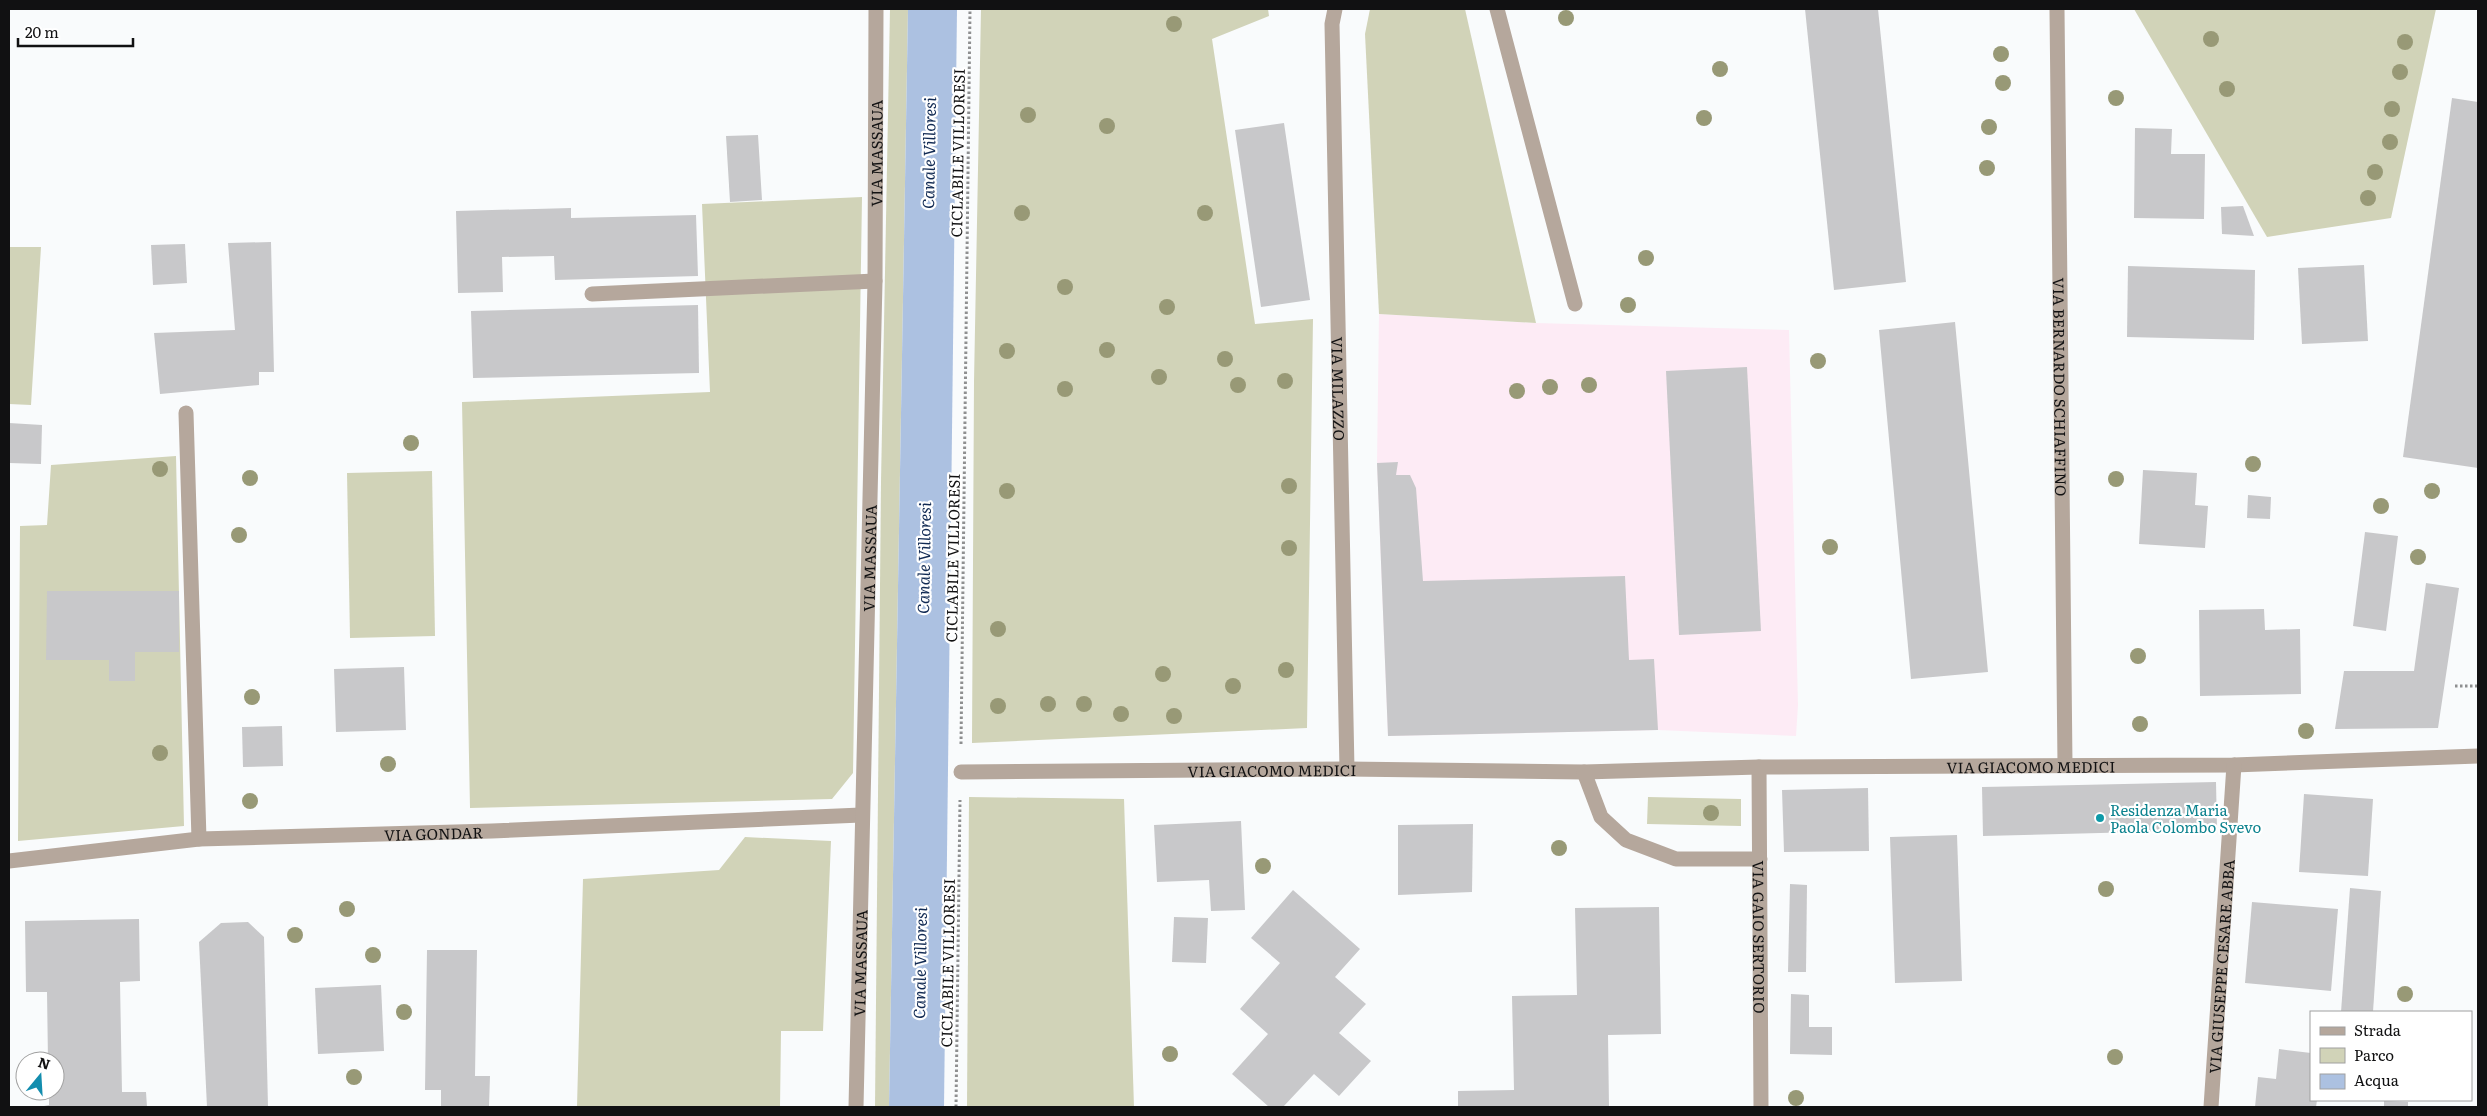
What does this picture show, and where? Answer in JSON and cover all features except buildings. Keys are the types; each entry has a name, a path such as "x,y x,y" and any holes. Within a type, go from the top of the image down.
{"street":[{"name":"VIA MASSAUA","path":"856,1107 861,815 875,281 876,9"},
{"name":"VIA MILAZZO","path":"1334,9 1332,33 1347,769"},
{"path":"1497,9 1575,304"},
{"name":"VIA BERNARDO SCHIAFFINO","path":"2057,9 2065,764"},
{"path":"592,294 875,281"},
{"path":"186,413 199,839"},
{"name":"VIA GIACOMO MEDICI","path":"961,772 1347,769 1584,772 1759,767 2065,764 2234,765 2478,756"},
{"name":"VIA GIUSEPPE CESARE ABBA","path":"2211,1107 2234,765"},
{"name":"VIA GAIO SERTORIO","path":"1759,767 1761,1107"},
{"path":"1584,772 1601,817 1626,840 1676,859 1760,859"},
{"name":"VIA GONDAR","path":"9,861 199,839 492,831 861,815"}],"path":[{"name":"CICLABILE VILLORESI","path":"956,1107 970,9"},
{"path":"2455,686 2478,686"}],"shaded area":[{"path":"1379,314 1536,323 1789,330 1798,705 1796,736 1658,730 1388,736 1377,463"}],"green space":[{"path":"890,9 908,9 889,1107 875,1107 881,482"},
{"path":"981,9 1268,9 1269,16 1212,39 1255,324 1313,319 1307,728 972,743 974,382"},
{"path":"1370,9 1465,9 1536,323 1379,314 1365,34"},
{"path":"2134,9 2436,9 2391,218 2267,237"},
{"path":"862,197 853,773 832,799 470,808 462,402 710,392 702,204"},
{"path":"9,247 41,247 31,405 9,404"},
{"path":"176,456 184,826 18,841 20,526 47,525 51,465"},
{"path":"432,471 435,636 350,638 347,473"},
{"path":"969,797 1124,799 1134,1107 967,1107"},
{"path":"1648,797 1741,799 1741,826 1647,824"},
{"path":"745,837 831,841 823,1031 781,1031 780,1107 577,1107 583,879 719,870"}],"water":[{"name":"Canale Villoresi","path":"908,9 957,9 944,1107 889,1107"}],"place":[{"name":"Residenza Maria Paola Colombo Svevo","path":"2100,818"}]}
